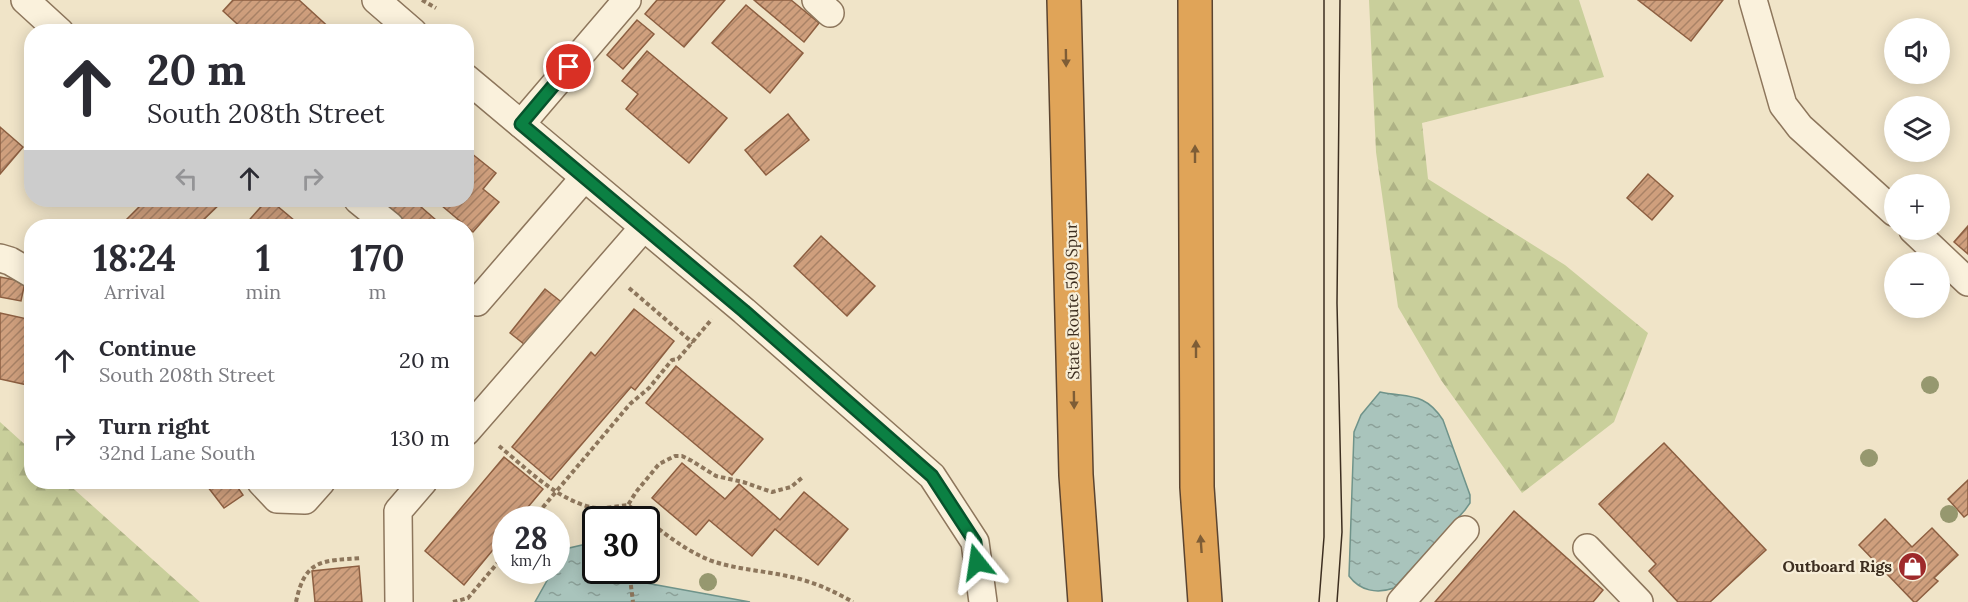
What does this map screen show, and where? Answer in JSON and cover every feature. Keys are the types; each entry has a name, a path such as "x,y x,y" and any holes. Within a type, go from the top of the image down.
{"highway":[{"name":"State Route 509 Spur","path":"1064,0 1076,475 1084,602"},
{"path":"1195,0 1197,487 1204,602"}],"street":[{"path":"25,0 51,24"},
{"path":"376,0 404,24"},
{"path":"521,124 627,0"},
{"path":"1753,0 1783,105 1800,127 1884,203"},
{"path":"474,85 744,311 932,476 975,542 983,602"},
{"path":"474,299 584,178"},
{"path":"367,207 381,219"},
{"path":"474,423 643,228"},
{"path":"1924,240 1968,282"},
{"path":"0,258 24,269"},
{"path":"268,489 277,499 305,500 315,489"},
{"path":"399,602 398,511 417,489"},
{"path":"1401,602 1466,530"},
{"path":"1587,548 1639,602"}],"path":[{"path":"422,0 436,8"},
{"path":"629,288 693,342"},
{"path":"544,506 630,404 649,388 672,360 678,359 716,314"},
{"path":"499,446 555,492 590,507 628,505 659,464 675,456 682,456 716,476 772,492 791,487 804,476"},
{"path":"628,505 674,541 709,560 745,570 802,579 834,591 853,602"},
{"path":"296,602 304,576 318,563 362,558"},
{"path":"453,602 469,600 492,571"},
{"path":"631,584 633,602"}],"green space":[{"path":"1369,0 1579,0 1604,77 1422,123 1428,179 1565,265 1648,333 1614,422 1522,493 1441,380 1398,307 1376,152"},
{"path":"0,422 24,444 24,489 74,489 200,602 0,602"}],"water":[{"path":"1380,392 1423,400 1436,411 1443,420 1470,495 1470,503 1394,588 1375,591 1358,585 1349,576 1354,432 1361,415"},
{"path":"582,545 582,584 651,584 750,602 535,602 545,584 570,584 570,548"}],"building":[{"path":"233,0 299,0 325,24 237,24 223,11"},
{"path":"657,0 725,0 684,47 645,14"},
{"path":"754,0 791,0 819,23 804,42"},
{"path":"1638,0 1723,0 1691,41"},
{"path":"746,5 803,53 770,93 712,43"},
{"path":"637,20 654,34 623,69 607,55"},
{"path":"647,51 727,118 689,163 626,109 638,94 622,81"},
{"path":"788,114 809,140 766,175 745,150"},
{"path":"0,127 23,147 0,174"},
{"path":"474,155 496,173 483,189 499,202 474,231 474,219 458,219 443,207 474,207"},
{"path":"1648,174 1673,196 1652,220 1627,198"},
{"path":"139,207 217,207 204,219 127,219"},
{"path":"261,207 278,207 293,219 250,219"},
{"path":"387,207 421,207 435,219 401,219"},
{"path":"1968,226 1968,254 1954,242"},
{"path":"821,236 875,286 847,316 794,266"},
{"path":"0,277 24,282 21,301 0,297"},
{"path":"545,289 564,304 529,348 510,333"},
{"path":"634,309 674,341 635,390 631,387 551,480 512,447 591,352 595,356"},
{"path":"0,313 24,318 24,384 0,379"},
{"path":"676,366 763,439 732,475 646,403"},
{"path":"1664,443 1766,550 1710,602 1678,602 1649,571 1656,564 1599,504"},
{"path":"504,457 543,489 529,506 492,506 492,551 464,585 425,551"},
{"path":"682,463 725,499 739,484 780,520 804,492 848,529 818,565 775,529 752,556 709,520 696,535 652,498"},
{"path":"1968,480 1968,514 1964,517 1948,499"},
{"path":"209,489 239,489 243,495 224,508"},
{"path":"1514,511 1603,590 1593,602 1435,602"},
{"name":"Outboard Rigs","path":"1885,519 1912,547 1932,528 1958,555 1934,578 1938,581 1916,602 1859,545"},
{"path":"359,566 362,602 315,602 312,571"}],"tram line":[{"path":"1319,602 1324,537 1324,0"},
{"path":"1337,602 1342,532 1337,303 1340,0"}],"place":[{"name":"Outboard Rigs","path":"1913,566"}],"route":[{"path":"569,67 521,124 744,311 932,476 975,542 977,562"}]}
